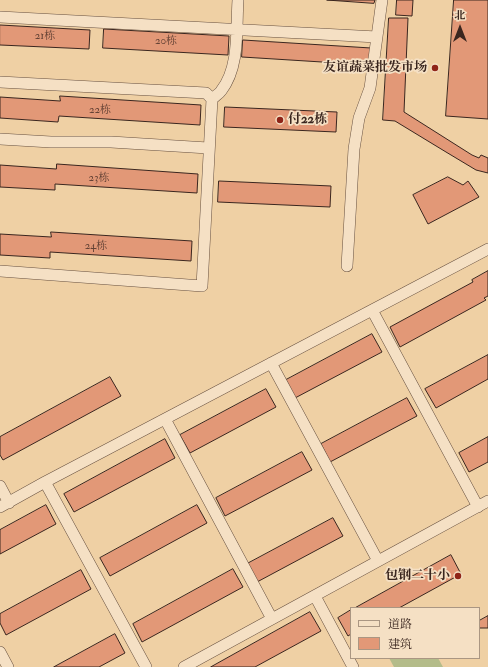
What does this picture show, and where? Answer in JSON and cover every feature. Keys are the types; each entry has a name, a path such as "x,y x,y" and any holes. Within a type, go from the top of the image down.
{"street":[{"path":"0,271 202,286 208,148 212,99 221,92 230,77 234,61 238,0"},
{"path":"347,266 354,149 359,118 370,88 382,0"},
{"path":"0,17 377,37"},
{"path":"0,82 206,93 212,99"},
{"path":"0,139 51,142 111,142 208,148"},
{"path":"0,486 5,505 45,482 488,249"},
{"path":"372,310 478,507"},
{"path":"271,363 378,561"},
{"path":"165,419 272,619"},
{"path":"45,482 146,667"},
{"path":"184,667 488,501"},
{"path":"315,596 353,667"},
{"path":"0,652 8,667"}],"green space":[{"path":"390,659 439,659 443,667 394,667"}],"building":[{"path":"327,0 375,0 374,3"},
{"path":"397,0 413,0 412,16 396,15"},
{"path":"454,0 488,0 488,119 446,116"},
{"path":"389,18 408,18 404,112 472,155 479,158 481,155 488,158 488,173 476,170 395,121 383,120"},
{"path":"0,25 90,30 89,49 0,45"},
{"path":"104,29 229,36 228,55 103,48"},
{"path":"243,40 371,48 370,65 242,57"},
{"path":"60,96 201,105 200,125 59,116 58,122 0,118 0,97 60,101"},
{"name":"付22栋","path":"225,107 337,112 336,132 224,127"},
{"path":"57,164 198,174 197,193 55,184 55,190 0,187 0,165 56,169"},
{"path":"448,177 463,185 468,181 479,197 428,224 413,195"},
{"path":"219,181 331,186 330,207 218,202"},
{"path":"51,232 192,241 191,261 50,252 50,258 0,255 0,234 51,237"},
{"path":"488,271 488,296 484,298 486,300 400,347 390,327 473,282 472,280"},
{"path":"372,334 382,352 295,398 286,380"},
{"path":"488,355 488,379 436,408 425,389"},
{"path":"110,377 121,396 3,460 0,455 0,437"},
{"path":"266,389 276,407 190,453 180,435"},
{"path":"407,398 417,416 330,462 321,444"},
{"path":"488,437 488,462 469,472 459,453"},
{"path":"165,439 175,458 74,512 64,494"},
{"path":"302,452 312,470 225,516 216,498"},
{"path":"46,505 56,524 0,554 0,530"},
{"path":"197,505 207,523 110,576 100,558"},
{"path":"333,518 343,536 257,582 247,564"},
{"path":"451,555 461,574 401,607 357,607"},
{"path":"233,569 243,587 142,642 133,624"},
{"path":"81,570 91,589 6,635 0,623 0,614"},
{"path":"350,611 350,635 348,636 338,618"},
{"path":"310,612 321,631 255,667 211,667"},
{"path":"488,616 488,628 480,628 480,620"},
{"path":"115,634 125,653 99,667 54,667"}],"place":[{"name":"友谊蔬菜批发市场","path":"435,68"},
{"name":"付22栋","path":"280,120"},
{"name":"包钢二十小","path":"458,576"}]}
